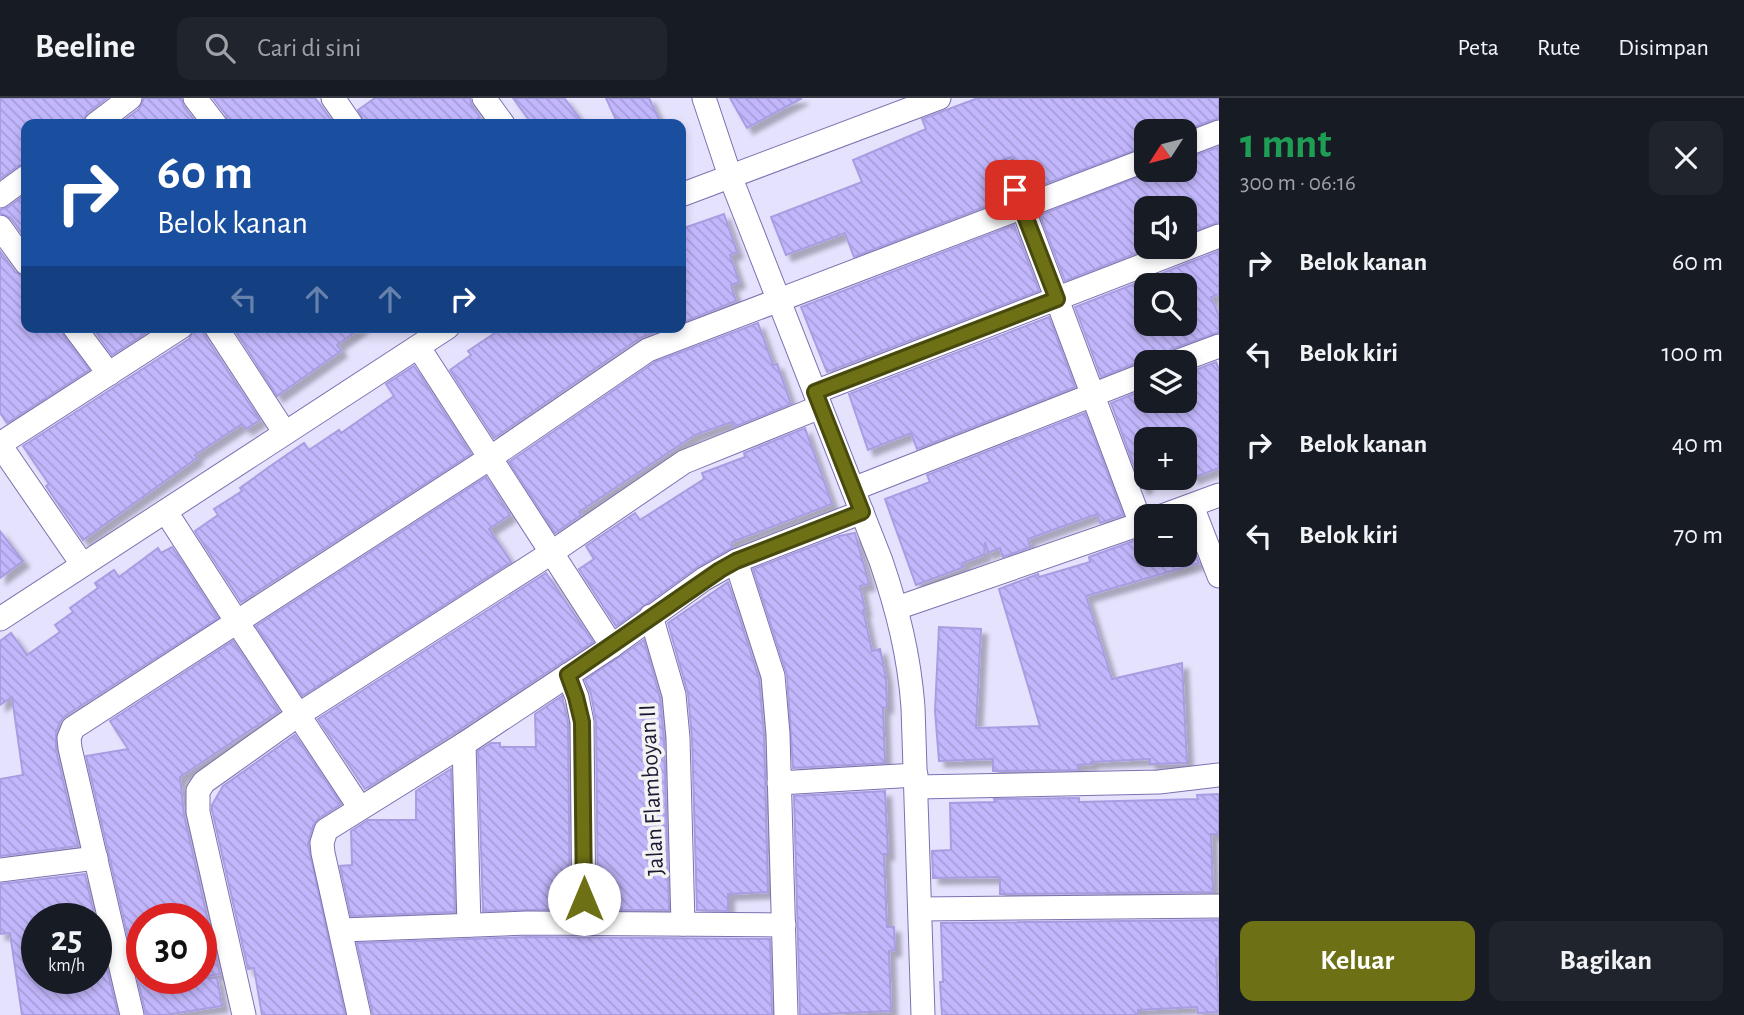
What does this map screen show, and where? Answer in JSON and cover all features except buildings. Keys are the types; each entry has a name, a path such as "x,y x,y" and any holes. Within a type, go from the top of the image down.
{"street":[{"path":"103,119 130,98"},
{"path":"195,98 211,119"},
{"path":"333,98 348,119"},
{"path":"484,98 496,119"},
{"path":"704,98 730,176 897,608 910,663 917,781 923,1015"},
{"path":"686,193 939,98"},
{"path":"1197,140 1219,132"},
{"path":"132,1015 70,748 69,738 73,727 490,458 648,351 1134,165"},
{"path":"1009,171 1094,394 1143,504"},
{"path":"0,197 21,181"},
{"path":"0,227 21,255"},
{"path":"244,1015 198,811 198,791 211,775 298,715 551,553 684,462 818,399 1057,299 1219,236"},
{"path":"78,333 109,374"},
{"path":"82,564 0,445 172,333"},
{"path":"220,333 285,433"},
{"path":"0,619 438,333"},
{"path":"1197,354 1219,345"},
{"path":"419,348 612,646"},
{"path":"853,489 1134,378"},
{"path":"1197,504 1219,495"},
{"path":"166,512 360,808"},
{"path":"359,1015 323,853 323,836 332,825 464,744 612,646 705,579 736,561 862,512"},
{"path":"1197,519 1219,576"},
{"path":"897,608 1134,527"},
{"path":"736,561 773,676 786,1015"},
{"name":"Jalan Flamboyan II","path":"651,616 674,695 678,738 683,924"},
{"path":"568,675 582,722 584,923"},
{"path":"464,744 469,925"},
{"path":"779,783 1159,782 1219,775"},
{"path":"0,870 96,858"},
{"path":"920,909 1219,906"},
{"path":"342,930 584,923 784,925"}],"route":[{"path":"584,899 582,722 568,675 705,579 736,561 862,512 815,392 1057,299 1015,190"}]}
